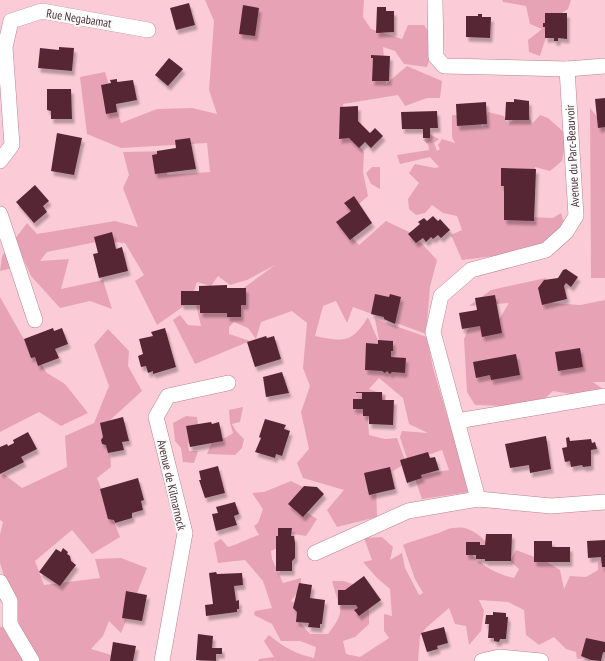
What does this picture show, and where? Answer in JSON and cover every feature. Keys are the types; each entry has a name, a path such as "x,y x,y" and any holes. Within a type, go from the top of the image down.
{"street":[{"path":"435,0 436,57 444,66 567,69 605,66"},
{"name":"Rue Negabamat","path":"0,161 12,145 5,47 11,22 42,12 148,30"},
{"name":"Avenue du Parc-Beauvoir","path":"478,499 433,332 441,296 470,270 546,250 566,232 576,216 567,69"},
{"path":"0,214 35,320"},
{"name":"Avenue de Kilmarnock","path":"162,661 185,533 156,417 168,396 228,383"},
{"path":"457,421 605,396"},
{"path":"316,553 408,511 478,499 552,506 605,502"},
{"path":"0,582 10,601 5,623 32,661"},
{"path":"482,661 499,657 542,661"}],"shaded area":[{"path":"205,0 364,0 363,17 371,29 402,39 408,25 424,25 435,43 427,67 404,64 395,51 383,47 386,84 407,66 442,81 440,98 427,98 405,106 398,95 343,104 346,129 364,152 363,172 368,196 338,222 359,245 386,221 413,234 437,260 430,287 426,334 353,307 347,323 336,301 323,306 315,336 340,339 352,336 357,332 368,317 380,345 375,319 427,337 433,368 470,492 422,499 414,476 449,470 442,450 408,462 400,437 402,431 428,433 409,424 403,398 379,378 369,389 386,395 383,410 368,418 369,435 385,439 397,438 406,463 376,482 377,517 337,527 327,510 344,490 303,478 297,463 309,449 301,412 310,386 303,368 307,323 292,311 261,322 256,339 248,328 234,322 229,327 229,334 250,341 195,364 173,320 180,315 188,325 201,326 195,300 234,295 275,265 247,280 230,285 218,276 211,286 197,282 191,301 157,325 135,281 144,275 125,243 101,241 47,252 40,261 69,259 61,289 103,280 112,309 90,301 60,308 31,276 23,258 13,268 0,271 2,256 27,223 37,234 115,221 138,227 123,188 129,175 123,152 169,151 167,175 210,172 207,143 121,148 87,134 80,77 105,72 121,123 157,109 192,108 217,114 209,90 214,21"},
{"path":"502,0 571,0 568,9 557,18 553,24 544,42 540,56 529,52 528,40 542,29 530,24 526,6 503,2"},
{"path":"590,108 605,127 605,278 591,278"},
{"path":"488,112 504,116 508,125 517,116 529,114 532,124 540,115 548,118 567,135 562,161 550,171 535,167 535,179 527,217 553,218 561,213 566,229 539,247 519,253 462,260 451,235 462,230 457,216 443,213 432,205 425,213 416,215 409,209 408,199 419,183 409,173 415,164 435,168 439,167 430,157 400,164 397,155 429,150 428,144 423,140 429,134 439,139 434,143 437,151 440,149 438,145 442,139 455,143 452,137 452,115 474,116 483,127"},
{"path":"372,167 380,167 380,189 371,184 366,173"},
{"path":"546,278 552,303 580,305 605,300 605,382 593,382 605,391 571,394 553,391 543,400 514,406 475,405 467,392 464,339 471,322 495,326 509,303 469,306 491,290"},
{"path":"0,297 22,336 47,373 65,384 88,413 61,426 39,412 0,432"},
{"path":"108,329 129,351 128,366 142,391 108,422 111,467 97,478 120,537 92,554 72,530 35,561 44,585 100,578 95,559 121,558 147,568 121,633 109,621 103,636 91,649 118,657 117,661 36,661 22,633 0,563 0,535 3,522 0,520 0,471 22,488 67,467 65,436 94,423 109,386 94,345"},
{"path":"243,407 240,422 232,424 236,431 244,439 242,448 235,455 207,454 212,442 225,438 233,433 230,423 229,410"},
{"path":"186,416 197,417 200,438 188,444 189,451 198,451 194,463 183,462 181,448 175,441 173,423"},
{"path":"291,481 303,487 298,498 306,512 317,519 306,536 288,533 284,545 271,551 272,559 283,583 301,578 301,588 291,601 303,607 298,620 310,634 328,634 338,619 340,609 332,581 343,581 356,585 369,603 369,624 355,637 343,641 346,654 360,657 389,638 384,631 384,614 392,616 390,589 377,578 363,562 372,560 364,538 382,537 393,547 390,560 402,553 405,568 419,595 423,593 415,579 403,545 448,529 459,527 473,531 490,546 475,547 473,556 492,570 502,575 514,578 519,569 510,561 516,550 545,561 560,570 564,589 570,576 586,577 598,570 598,563 605,558 605,653 599,657 577,659 576,652 566,649 554,637 539,645 526,635 524,610 508,602 479,600 484,611 481,631 469,645 466,626 455,624 449,608 426,628 420,636 418,661 258,661 259,659 274,657 264,641 269,635 290,650 314,658 316,647 300,641 281,641 272,624 254,615 255,611 272,608 263,581 245,560 218,563 214,543 221,539 228,547 259,535 254,526 258,523 263,509 252,493 264,492"},
{"path":"0,627 5,627 23,661 0,661"}],"building":[{"path":"189,3 195,25 176,30 170,8"},
{"path":"243,5 259,8 255,36 239,34"},
{"path":"377,7 386,7 386,11 394,11 394,32 376,33"},
{"path":"545,13 567,13 567,39 558,38 558,41 554,41 554,38 545,38 545,27 543,27 543,23 545,23"},
{"path":"478,14 482,14 482,17 491,17 490,38 466,37 466,16 478,16"},
{"path":"59,47 74,48 72,71 38,68 40,48 59,50"},
{"path":"371,55 390,56 389,81 372,81 373,58 371,58"},
{"path":"169,58 183,69 168,86 155,75"},
{"path":"117,79 117,82 133,80 137,100 116,104 117,112 106,114 101,85 111,83 110,80"},
{"path":"47,89 71,89 72,119 51,119 51,111 47,110"},
{"path":"605,98 605,127 598,128 595,99"},
{"path":"514,99 529,101 529,120 505,120 506,102 514,102"},
{"path":"486,102 487,124 457,126 456,104"},
{"path":"358,106 358,121 370,133 375,128 383,136 371,148 365,142 359,148 349,138 339,139 340,107"},
{"path":"437,111 438,128 430,128 430,138 423,138 423,129 402,129 401,112"},
{"path":"57,133 82,138 74,175 51,171"},
{"path":"190,138 196,169 155,174 152,155 157,154 157,151 176,148 175,140"},
{"path":"501,168 536,169 534,221 504,220 504,186 501,186"},
{"path":"35,185 49,201 43,206 47,212 34,223 16,202"},
{"path":"354,196 372,223 350,240 336,222 351,211 344,203"},
{"path":"433,216 438,221 440,219 450,230 441,238 438,235 433,239 431,237 426,242 423,238 416,243 408,234 420,224 418,222 424,218 427,221"},
{"path":"112,232 116,249 122,247 128,271 99,278 93,254 98,253 94,237"},
{"path":"566,269 578,277 571,287 566,283 564,286 567,299 542,305 538,288 544,280 558,278 563,270"},
{"path":"227,285 227,288 246,288 246,305 241,305 241,317 227,317 227,313 200,313 200,305 181,305 181,291 199,291 199,286"},
{"path":"375,294 389,297 390,294 401,297 395,324 384,319 384,317 371,314"},
{"path":"495,295 502,333 482,337 480,326 462,329 459,313 477,310 475,298"},
{"path":"53,328 54,331 62,328 68,344 55,349 59,358 38,366 35,357 31,358 24,339"},
{"path":"165,328 176,367 153,374 153,371 148,373 146,366 141,367 138,356 143,354 139,339 153,336 151,332"},
{"path":"266,336 267,338 274,336 281,359 255,367 247,342"},
{"path":"378,340 393,341 393,351 391,351 391,357 406,358 405,373 392,372 390,374 387,371 385,373 382,371 365,370 366,343 378,344"},
{"path":"580,348 583,367 558,371 555,352"},
{"path":"516,354 520,375 491,380 490,375 476,378 473,362"},
{"path":"282,372 289,393 266,397 263,377"},
{"path":"356,392 382,392 382,400 394,400 393,425 369,424 369,416 363,416 363,409 353,409 353,399 362,399 362,393"},
{"path":"123,417 129,441 122,442 124,450 108,453 106,445 102,444 101,440 103,437 100,423"},
{"path":"265,419 286,425 284,429 290,431 282,456 276,454 275,458 255,452 261,438 259,437"},
{"path":"211,422 212,424 219,422 223,441 190,447 186,426"},
{"path":"28,432 37,449 21,457 24,462 0,474 0,447 7,444 8,446 14,443 13,440"},
{"path":"546,436 551,469 530,473 529,465 510,468 505,444"},
{"path":"569,437 570,441 591,439 592,443 595,442 597,449 591,450 591,466 583,467 582,465 571,467 570,461 565,462 562,448 567,447 566,438"},
{"path":"428,452 430,458 435,457 439,470 421,475 422,478 407,483 400,460"},
{"path":"218,466 225,493 205,498 199,480 201,480 199,471"},
{"path":"390,467 395,489 369,495 364,473"},
{"path":"138,478 144,500 141,501 143,510 132,513 132,518 115,523 114,520 108,519 100,489"},
{"path":"304,486 317,487 324,494 303,517 288,504"},
{"path":"235,502 239,514 234,516 237,525 216,531 212,514 218,513 216,507"},
{"path":"278,528 292,528 291,536 294,536 295,558 292,561 292,571 276,571 276,536 278,536"},
{"path":"486,534 512,534 511,561 485,561 485,559 476,559 476,555 466,555 466,542 480,542 480,545 485,545"},
{"path":"605,540 605,567 602,567 601,557 588,558 587,541"},
{"path":"534,541 552,541 552,547 570,547 570,562 534,562"},
{"path":"63,548 68,552 67,554 70,556 71,561 76,565 60,586 39,572 56,549 61,552"},
{"path":"216,572 217,574 242,573 243,585 234,586 236,601 239,600 239,609 237,609 237,612 206,616 205,605 213,604 209,573"},
{"path":"364,576 381,600 359,616 354,610 358,608 356,605 338,605 338,590 345,590"},
{"path":"299,583 312,585 310,598 325,600 322,624 320,624 320,628 308,627 309,623 296,622 297,612 293,608"},
{"path":"126,591 147,595 142,621 122,618"},
{"path":"493,612 506,613 506,617 508,617 506,639 500,639 499,642 494,641 494,638 488,638 489,624 485,624 486,615 493,615"},
{"path":"444,627 448,643 437,646 438,649 427,652 421,633"},
{"path":"198,634 213,636 212,648 222,648 222,654 216,654 216,661 196,660"},
{"path":"586,638 605,642 605,652 603,652 601,661 591,660 581,656"},
{"path":"113,642 136,646 133,661 110,661"}]}
